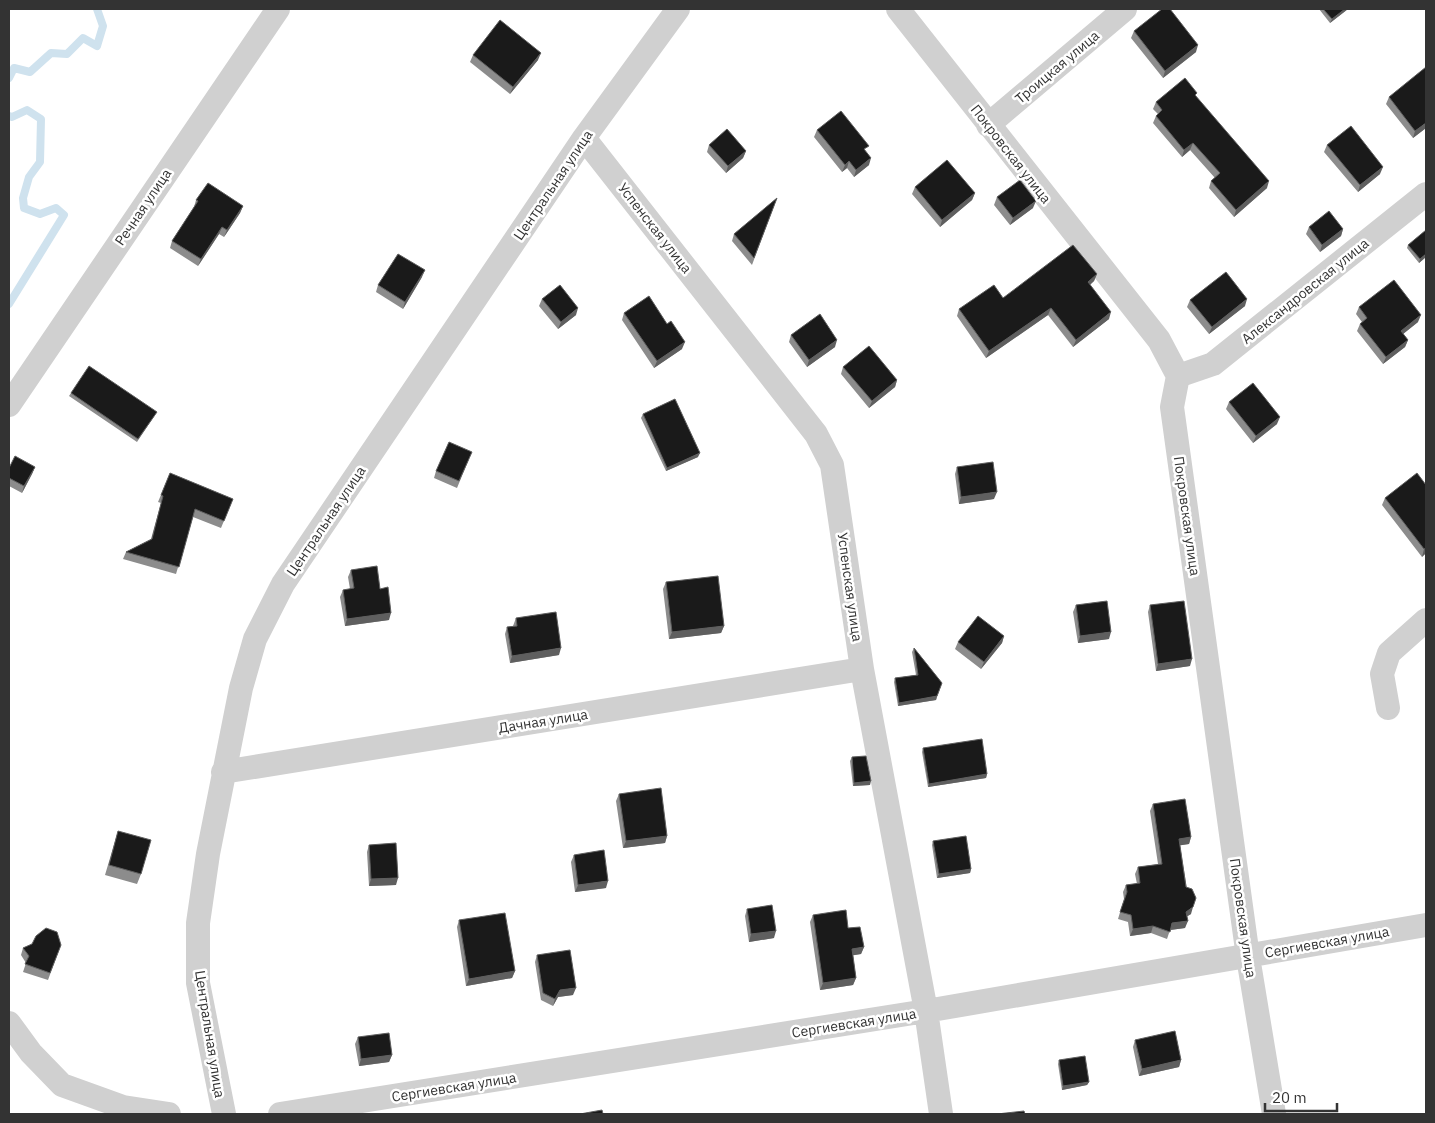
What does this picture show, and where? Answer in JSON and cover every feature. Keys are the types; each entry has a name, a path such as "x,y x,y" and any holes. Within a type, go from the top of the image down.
{"street":[{"name":"Речная улица","path":"9,405 278,9"},
{"name":"Центральная улица","path":"224,1114 198,983 198,933 208,854 223,772 241,688 255,639 284,584 584,138 678,9"},
{"name":"Покровская улица","path":"898,9 1159,340 1178,376 1172,407 1248,956 1274,1114"},
{"name":"Троицкая улица","path":"988,125 1125,9"},
{"name":"Успенская улица","path":"584,138 816,434 832,465 862,669 926,1011 941,1114"},
{"name":"Александровская улица","path":"1178,376 1213,364 1426,194"},
{"path":"1388,708 1382,674 1389,653 1426,620"},
{"name":"Дачная улица","path":"223,772 862,669"},
{"name":"Сергиевская улица","path":"280,1114 926,1011 1426,924"},
{"path":"9,1023 31,1053 62,1085 123,1107 169,1114"}],"building":[{"path":"1162,9 1170,9 1198,45 1165,71 1134,31"},
{"path":"1323,9 1345,9 1332,19"},
{"path":"500,20 541,53 513,87 473,55"},
{"path":"1426,67 1426,123 1415,131 1389,97"},
{"path":"1185,78 1197,93 1195,95 1269,181 1236,210 1211,181 1220,173 1193,143 1184,150 1156,116 1162,110 1156,102"},
{"path":"841,111 869,146 864,149 871,158 856,170 849,161 845,165 817,130"},
{"path":"1351,126 1383,167 1360,185 1327,145"},
{"path":"727,129 746,151 728,166 709,145"},
{"path":"947,160 975,193 942,220 915,187"},
{"path":"1020,180 1036,201 1013,218 997,197"},
{"path":"208,183 243,206 227,230 222,227 201,259 172,241"},
{"path":"777,198 754,258 734,234"},
{"path":"1329,211 1343,229 1322,245 1309,227"},
{"path":"1426,230 1426,254 1420,259 1408,245"},
{"path":"1073,245 1097,274 1088,282 1111,312 1076,340 1051,308 989,351 959,309 994,285 1003,298"},
{"path":"398,254 425,270 405,302 378,285"},
{"path":"1226,272 1247,299 1212,327 1190,300"},
{"path":"1394,280 1421,315 1401,331 1408,340 1386,357 1360,324 1367,318 1359,307"},
{"path":"560,285 578,308 561,322 542,299"},
{"path":"649,296 667,324 671,321 685,342 657,361 624,313"},
{"path":"820,314 837,340 809,360 791,335"},
{"path":"869,346 897,380 872,401 843,367"},
{"path":"89,366 157,412 138,439 71,393"},
{"path":"1253,383 1280,417 1256,436 1229,402"},
{"path":"675,399 700,453 667,468 643,414"},
{"path":"449,442 472,452 459,481 436,471"},
{"path":"15,456 35,467 24,486 9,478 9,468"},
{"path":"993,462 997,492 961,497 957,467"},
{"path":"170,473 233,499 224,521 195,509 179,567 126,552 152,539 163,496 161,495"},
{"path":"1417,473 1426,485 1426,548 1424,549 1385,498"},
{"path":"377,566 380,589 388,587 391,613 347,619 343,590 354,588 351,570"},
{"path":"718,576 724,626 672,632 666,582"},
{"path":"1107,601 1111,632 1080,636 1076,605"},
{"path":"1184,601 1192,659 1158,664 1150,605"},
{"path":"556,612 561,648 512,656 507,627 517,626 516,618"},
{"path":"978,616 1004,636 984,662 958,642"},
{"path":"914,648 942,683 937,696 899,703 895,678 918,675"},
{"path":"982,739 987,774 929,784 923,748"},
{"path":"866,756 871,781 854,783 852,757"},
{"path":"661,788 667,836 626,841 619,794"},
{"path":"1185,799 1191,837 1179,839 1186,887 1192,889 1196,898 1193,907 1186,912 1188,921 1172,923 1170,932 1153,926 1133,929 1131,915 1120,912 1127,892 1126,885 1140,883 1138,867 1162,864 1153,804"},
{"path":"118,831 151,840 141,874 109,865"},
{"path":"966,836 971,869 939,874 933,841"},
{"path":"396,843 398,878 371,879 369,845"},
{"path":"604,850 608,881 578,885 574,855"},
{"path":"772,905 776,931 751,934 747,909"},
{"path":"846,910 848,928 860,927 864,947 852,949 856,978 823,983 813,915"},
{"path":"505,913 515,971 469,979 459,920"},
{"path":"46,928 57,932 61,945 50,973 25,964 29,956 23,948 32,944 36,936"},
{"path":"570,950 576,988 560,990 555,999 543,993 537,955"},
{"path":"1175,1031 1181,1060 1142,1069 1135,1040"},
{"path":"389,1033 392,1055 361,1059 358,1037"},
{"path":"1085,1056 1089,1082 1063,1086 1059,1060"},
{"path":"602,1110 603,1114 580,1114"},
{"path":"1024,1111 1025,1114 997,1114"}],"waterway":[{"path":"9,78 14,68 30,72 51,53 67,54 83,38 97,46 103,26 97,9"},
{"path":"9,116 12,117 27,110 41,119 40,162 29,177 23,198 24,208 40,214 56,208 64,215 9,304"}]}
